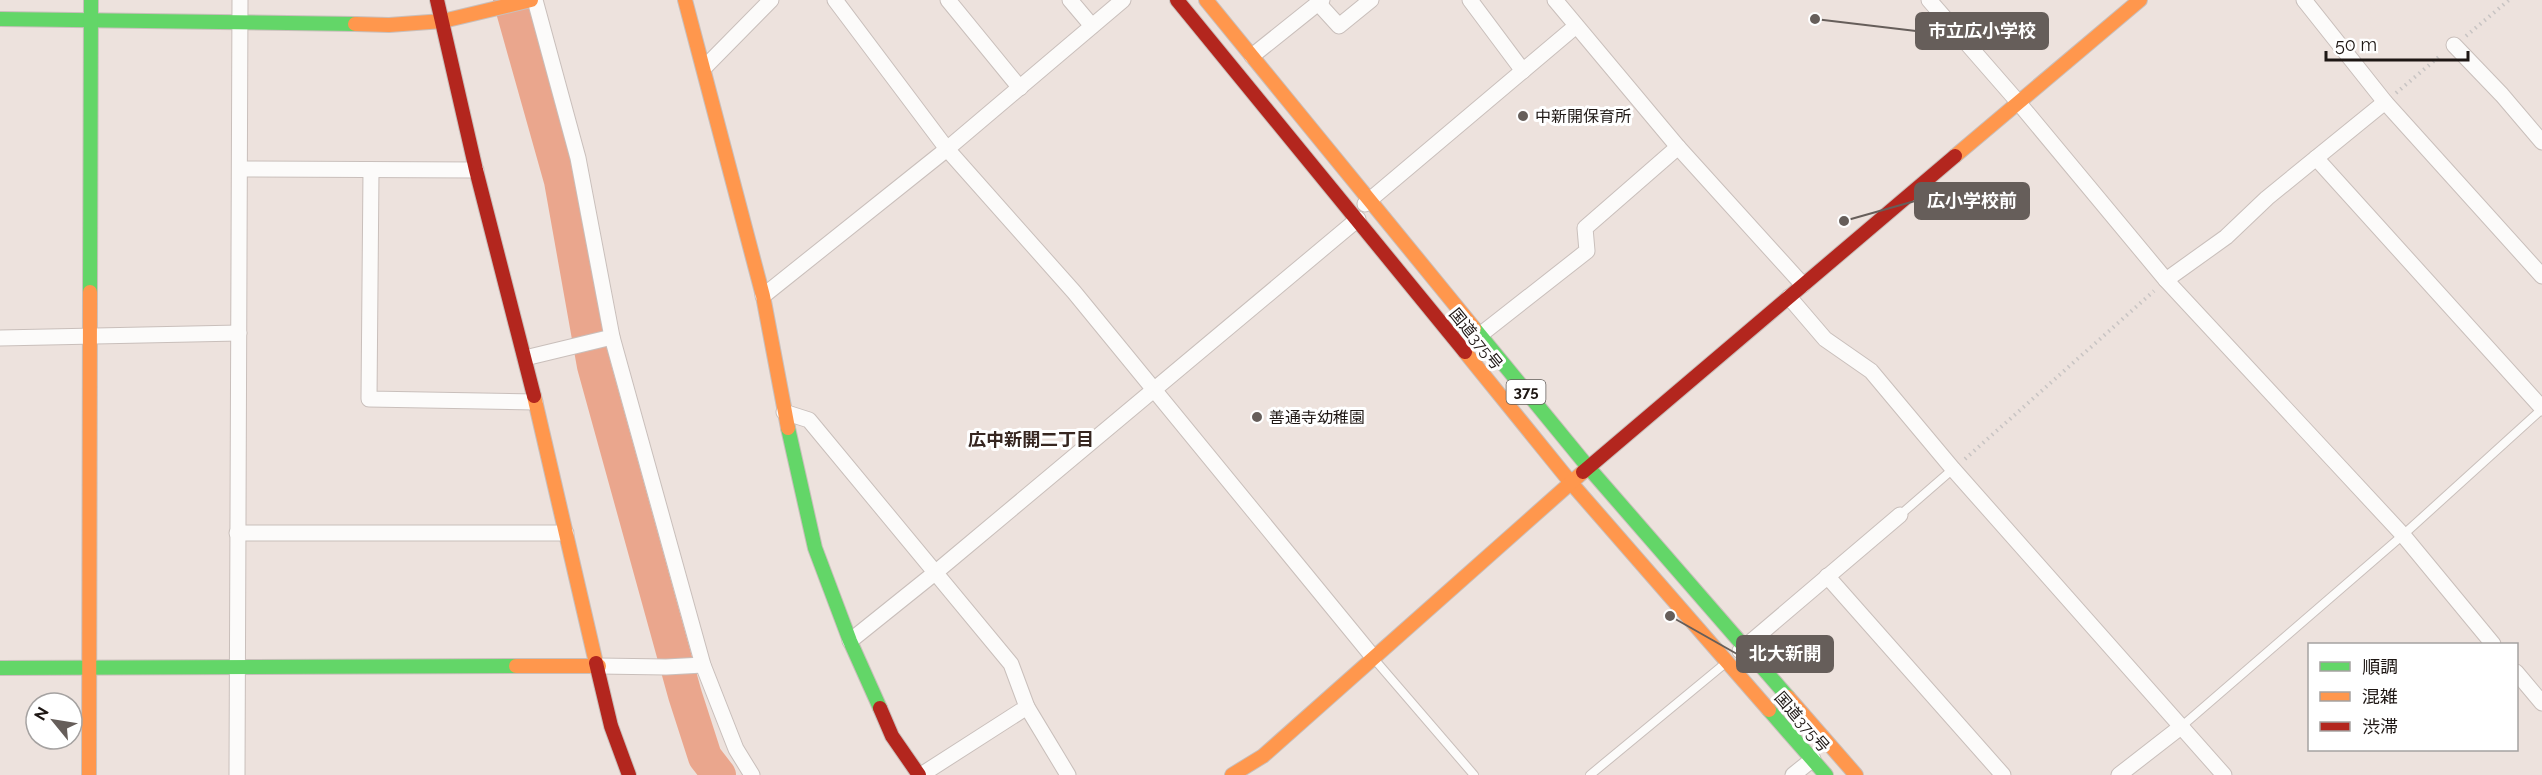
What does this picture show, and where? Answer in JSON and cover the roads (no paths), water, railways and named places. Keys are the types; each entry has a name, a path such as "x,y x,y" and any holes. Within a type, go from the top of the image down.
{"main road":[{"path":"89,775 91,0"},
{"path":"437,0 476,170 525,358 599,666 611,726 629,775"},
{"path":"0,19 389,25 443,21 531,0"},
{"path":"685,0 763,296 784,412 815,548 850,640 892,736 920,775"},
{"name":"国道375号","path":"1177,0 1356,216 1572,484 1827,775"},
{"name":"国道375号","path":"1206,0 1588,467 1856,775"},
{"path":"1232,775 1263,756 1572,484 1588,467 2136,1"},
{"path":"0,668 599,666"}],"street":[{"path":"237,775 240,0"},
{"path":"536,0 578,158 612,338 703,665 736,749 752,775"},
{"path":"704,68 771,0"},
{"path":"835,0 947,149 1074,292 1373,657"},
{"path":"948,0 1020,88"},
{"path":"1070,0 1092,26"},
{"path":"763,296 947,149 1123,0"},
{"path":"1252,56 1320,1 1339,26 1371,0"},
{"path":"1470,0 1523,71"},
{"path":"1555,0 1678,147 1803,285"},
{"path":"1929,0 2018,102 2166,280 2403,536 2491,643"},
{"path":"2304,0 2385,102 2542,276"},
{"path":"850,640 936,572 1154,390 1356,216 1369,200 1576,27"},
{"path":"2454,45 2502,95 2542,142"},
{"path":"2166,280 2226,237 2267,198 2385,102"},
{"path":"1480,335 1587,251 1585,228 1678,147"},
{"path":"2316,158 2542,409"},
{"path":"240,169 476,170"},
{"path":"371,171 369,399 535,402"},
{"path":"1790,297 1826,339 1871,371 1953,470 2224,775"},
{"path":"0,338 239,333"},
{"path":"525,358 612,338"},
{"path":"784,412 809,420 1011,664 1027,707 1068,775"},
{"path":"1728,661 1900,515"},
{"path":"237,532 566,533"},
{"path":"1827,576 2003,775"},
{"path":"599,666 703,665"},
{"path":"2518,673 2542,703"},
{"path":"920,775 1027,707"},
{"path":"2119,775 2182,726"},
{"path":"1793,775 1813,759"}],"lane":[{"path":"2182,726 2403,536 2542,409"},
{"path":"1900,515 1953,470"},
{"path":"1373,657 1474,775"},
{"path":"1590,775 1728,661"}],"waterway":[{"path":"510,0 561,181 594,366 685,695 705,757 719,775"}],"place":[{"name":"市立広小学校","path":"1815,19"},
{"name":"中新開保育所","path":"1523,116"},
{"name":"広小学校前","path":"1844,221"},
{"name":"善通寺幼稚園","path":"1257,417"},
{"name":"北大新開","path":"1670,616"}],"district":[{"name":"広中新開二丁目","path":"1031,439"}]}
